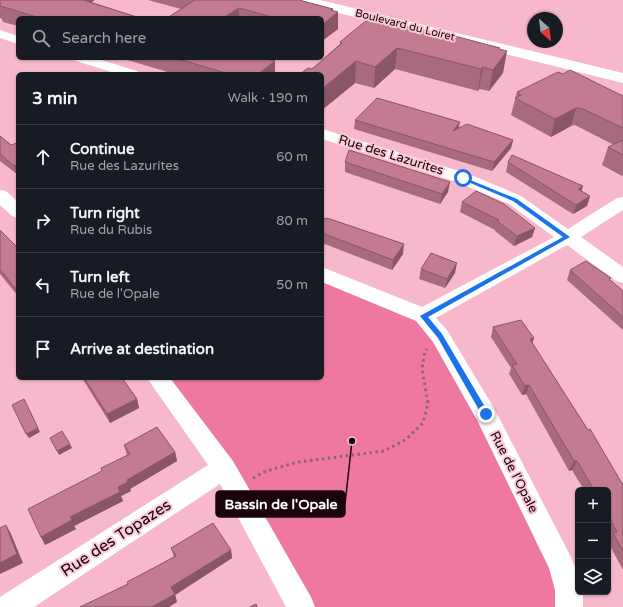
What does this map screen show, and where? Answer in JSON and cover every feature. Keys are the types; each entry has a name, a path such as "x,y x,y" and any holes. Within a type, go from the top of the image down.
{"street":[{"name":"Boulevard du Loiret","path":"303,0 623,78"},
{"path":"0,34 16,39"},
{"path":"0,48 16,40"},
{"path":"87,60 126,72"},
{"name":"Rue des Lazurites","path":"324,135 471,181 515,200 623,276"},
{"path":"0,195 16,210"},
{"path":"423,316 568,237 623,202"},
{"name":"Rue de l'Opale","path":"324,275 423,316 440,336 486,414 562,566 569,590 569,607"},
{"path":"159,380 229,477 301,607"},
{"name":"Rue des Topazes","path":"9,607 229,477"}],"path":[{"path":"229,477 266,471 298,462 384,451 405,440 423,423 428,403 422,369 425,351 440,336"}],"shaded area":[{"path":"324,275 423,316 440,336 569,607 301,607 159,380 324,380"}],"building":[{"path":"0,0 83,0 134,16 33,16 0,6"},
{"path":"195,0 299,0 333,9 331,10 338,12 324,23 324,16 269,16 239,8 226,16 170,16"},
{"path":"375,18 442,35 444,33 507,51 493,70 483,67 481,69 397,48 375,67 356,61 324,87 324,72 303,72 308,68 312,69 324,60 342,43 340,42 367,20 372,21"},
{"path":"182,60 275,61 261,72 222,72"},
{"path":"570,70 623,96 623,128 581,108 576,108 555,119 515,98 521,95 517,92 558,72 563,74"},
{"path":"377,98 460,122 453,131 467,124 513,140 494,162 355,120"},
{"path":"0,136 11,145 16,143 16,165 14,166 0,154"},
{"path":"623,140 623,155 608,147"},
{"path":"349,150 450,182 442,194 345,162"},
{"path":"512,155 583,186 578,189 590,196 576,205 508,162"},
{"path":"476,191 504,204 535,228 517,236 497,221 499,220 462,202"},
{"path":"324,218 327,218 404,244 393,260 324,234"},
{"path":"0,230 16,246 16,289 0,269"},
{"path":"431,253 457,263 447,279 421,269"},
{"path":"586,261 611,278 609,279 623,291 623,317 570,270"},
{"path":"521,320 534,338 530,339 533,344 588,430 590,429 623,485 623,551 613,533 617,532 611,521 611,487 592,487 577,461 574,461 529,385 525,386 512,365 517,364 493,327"},
{"path":"85,380 123,380 137,399 107,414"},
{"path":"24,399 38,428 26,434 12,405"},
{"path":"157,427 175,452 127,480 128,482 118,487 120,492 70,517 72,520 41,537 28,509 102,471 101,468 130,454 124,445"},
{"path":"62,431 70,444 57,451 50,438"},
{"path":"213,523 231,550 171,587 175,594 152,607 80,607 128,584 127,582 176,556 171,548"},
{"path":"6,525 17,554 0,563 0,528"},
{"path":"256,604 257,607 250,607"}],"place":[{"name":"Bassin de l'Opale","path":"352,441"}],"route":[{"path":"463,178 515,200 568,237 423,316 440,336 486,414"}]}
